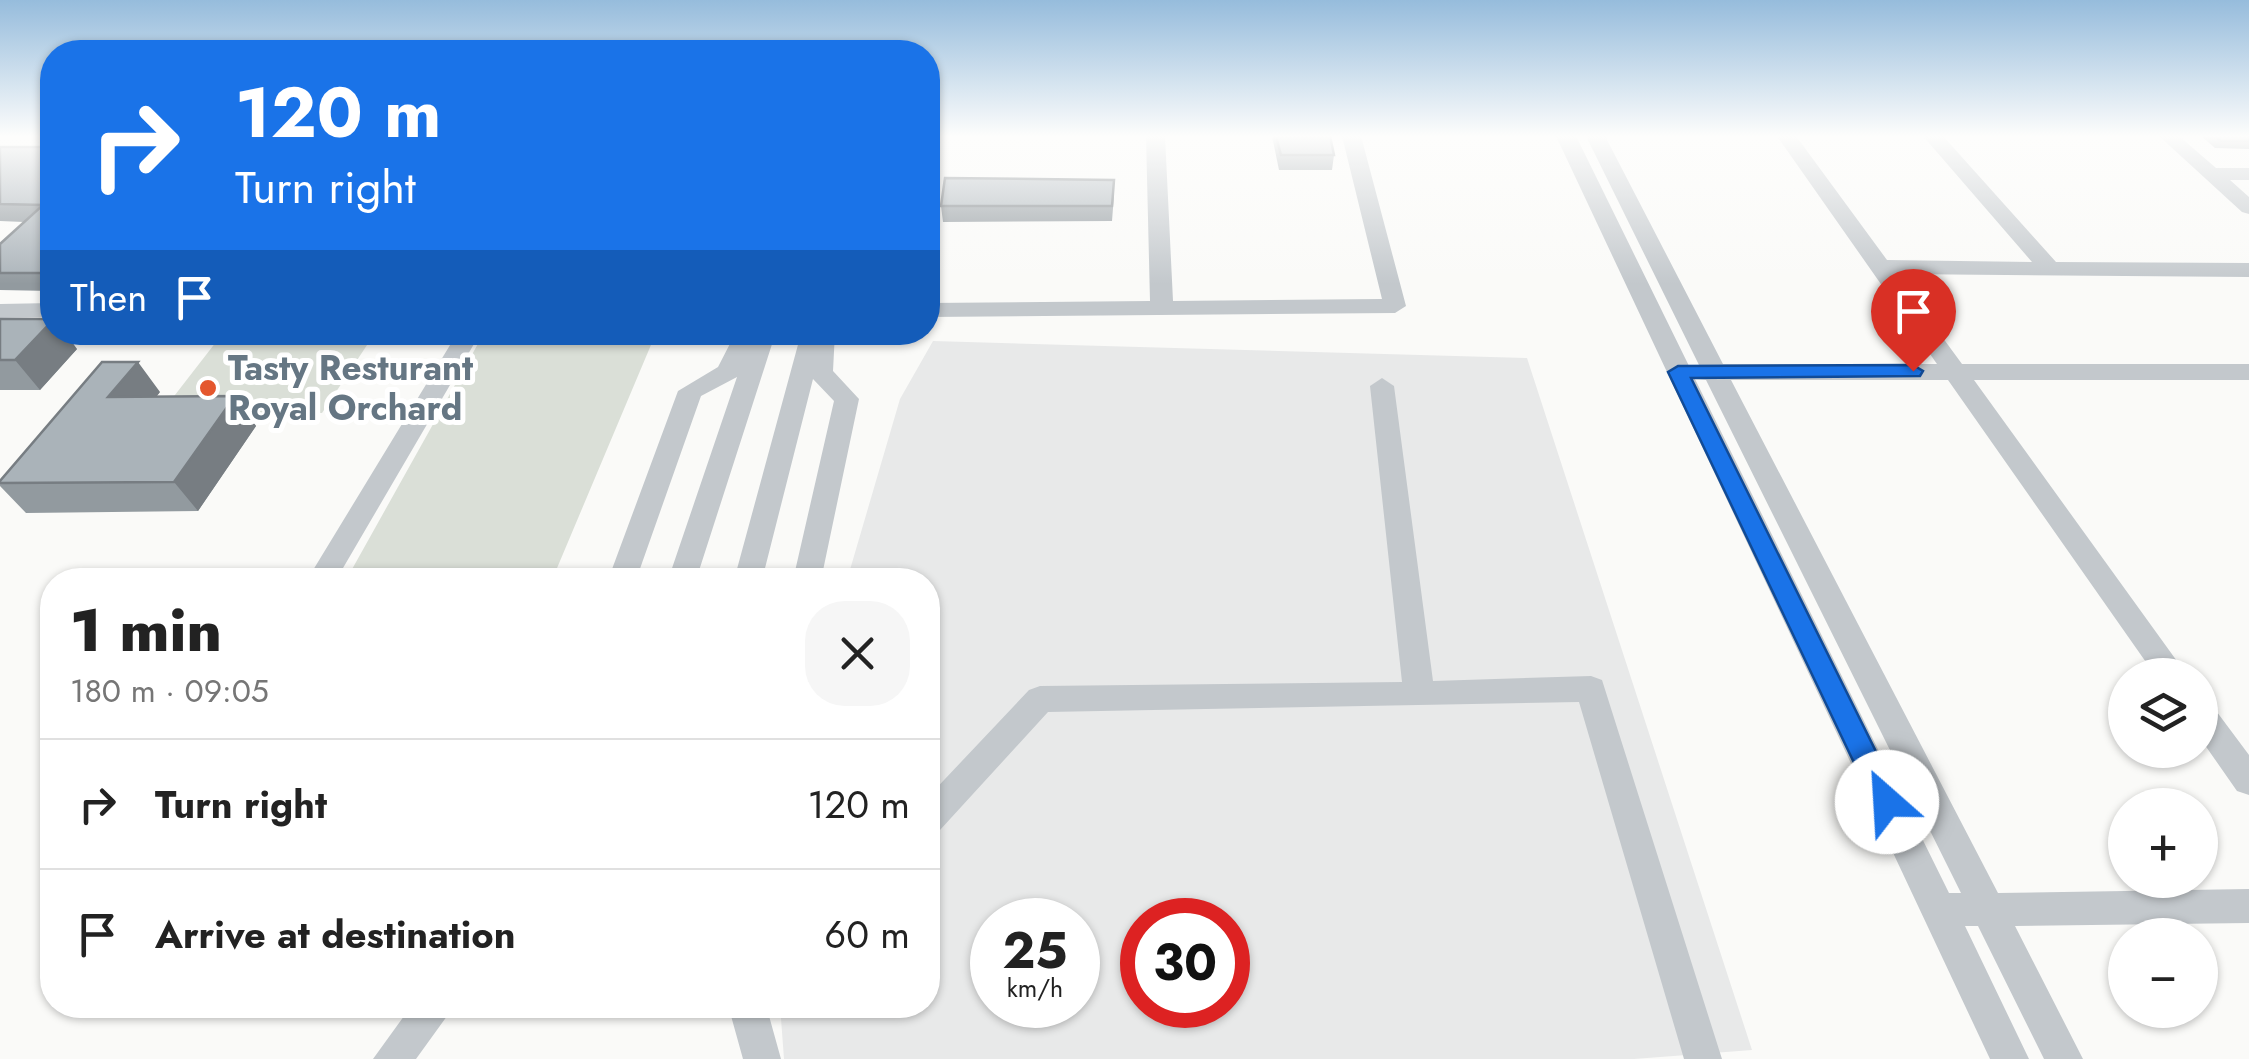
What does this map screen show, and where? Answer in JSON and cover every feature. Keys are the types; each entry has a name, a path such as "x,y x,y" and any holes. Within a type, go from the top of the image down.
{"street":[{"path":"1156,185 1162,308"},
{"path":"940,310 1395,306 1365,185"},
{"path":"1589,185 2010,1059"},
{"path":"1619,185 2064,1059"},
{"path":"1820,185 2160,658"},
{"path":"1976,185 2050,269"},
{"path":"2224,185 2249,208"},
{"path":"1877,267 2249,270"},
{"path":"0,311 40,310"},
{"path":"328,568 462,345"},
{"path":"626,568 690,391 728,372 745,345"},
{"path":"685,568 748,345"},
{"path":"752,568 818,345"},
{"path":"810,568 847,399 821,372 821,345"},
{"path":"1678,372 2249,372"},
{"path":"1382,386 1419,694"},
{"path":"940,805 1040,699 1590,689 1703,1059"},
{"path":"2218,738 2249,781"},
{"path":"1939,910 2249,906"},
{"path":"752,1018 762,1059"}],"shaded area":[{"path":"940,341 1527,358 1752,1050 1634,1059 784,1059 781,1018 940,1018 940,568 851,568 900,399 931,345 940,345"},
{"path":"214,345 367,345 322,413 161,413"},
{"path":"477,345 651,345 557,568 353,568"}],"building":[{"path":"0,185 40,185 40,205 0,204"},
{"path":"944,185 1114,185 1112,206 941,206"},
{"path":"40,208 40,273 0,273 0,244"},
{"path":"0,319 40,319 40,334 15,360 0,360"},
{"path":"102,362 138,362 108,397 235,396 174,482 0,483 0,481"}],"place":[{"name":"Tasty Resturant Royal Orchard","path":"208,388"}],"route":[{"path":"1887,802 1678,372 1913,371"}]}
